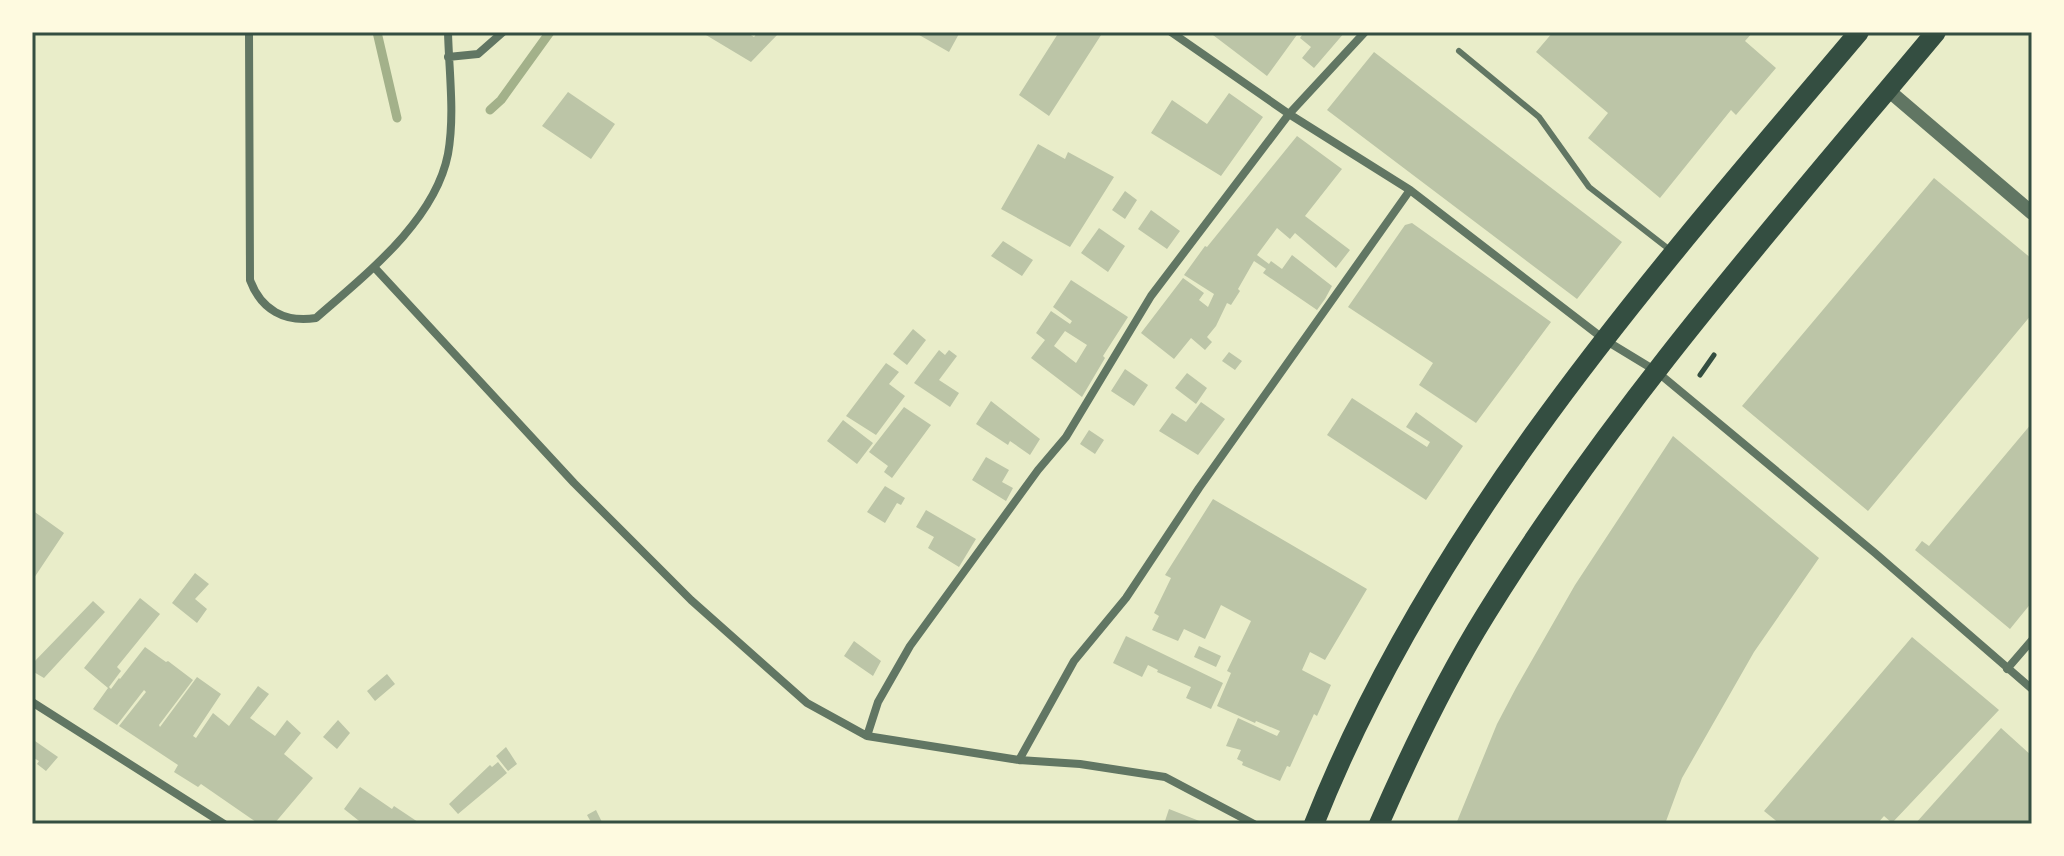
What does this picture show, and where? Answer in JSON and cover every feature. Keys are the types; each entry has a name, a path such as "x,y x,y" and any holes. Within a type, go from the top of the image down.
{"main road":[{"path":"1314,824 1338,762 1398,646 1465,533 1673,252 1859,32"},
{"path":"1379,824 1434,710 1484,617 1543,526 1656,371 1936,32"}],"street":[{"path":"249,32 250,280 271,310 304,320 316,318 374,267 422,213 442,176 450,138 448,32"},
{"path":"448,57 478,54 503,32"},
{"path":"1171,32 1289,114 1410,190 1605,340 1656,371 1875,553 2032,689"},
{"path":"867,736 878,702 910,646 1038,470 1066,437 1151,296 1289,114 1365,32"},
{"path":"1888,90 2032,213"},
{"path":"1019,760 1074,661 1126,598 1199,488 1410,190"},
{"path":"374,267 574,483 691,600 807,703 867,736 1019,760 1080,764 1165,777 1254,824"},
{"path":"2007,669 2032,640"},
{"path":"32,702 224,824"}],"lane":[{"path":"1459,51 1539,117 1589,187 1673,252"}],"path":[{"path":"1700,375 1714,355"}],"building":[{"path":"701,32 746,32 754,37 758,32 780,32 751,62"},
{"path":"914,32 960,32 949,52"},
{"path":"1059,32 1103,32 1049,116 1019,95"},
{"path":"1209,32 1299,32 1267,76"},
{"path":"1304,32 1345,32 1314,68 1302,58 1311,47 1300,38"},
{"path":"1553,32 1753,32 1745,41 1776,68 1736,115 1731,110 1660,198 1588,138 1608,113 1536,52"},
{"path":"1374,52 1622,242 1577,299 1327,110"},
{"path":"568,92 615,124 591,159 542,126"},
{"path":"1229,93 1263,117 1221,176 1151,133 1172,100 1207,124"},
{"path":"1297,136 1342,169 1305,216 1350,250 1336,268 1295,233 1290,239 1277,228 1257,255 1282,269 1292,255 1332,286 1325,299 1317,310 1263,273 1266,269 1254,261 1238,289 1240,291 1231,305 1227,303 1207,337 1212,342 1205,350 1191,338 1174,359 1141,333 1183,278 1204,293 1199,300 1208,307 1214,294 1184,275"},
{"path":"1038,144 1065,159 1068,152 1114,177 1070,247 1001,209"},
{"path":"1934,178 2032,259 2032,314 1868,511 1742,406"},
{"path":"1125,191 1137,200 1125,219 1112,210"},
{"path":"1151,210 1180,231 1167,249 1138,229"},
{"path":"1412,223 1551,322 1476,423 1419,385 1433,363 1348,307 1405,225"},
{"path":"1099,228 1125,246 1108,272 1081,253"},
{"path":"1003,241 1033,260 1022,276 991,256"},
{"path":"1071,280 1128,317 1082,397 1031,358 1045,340 1036,333 1051,311 1070,324 1072,321 1053,307","holes":["1065,331 1087,345 1076,363 1054,346"]},
{"path":"913,329 926,340 907,365 893,354"},
{"path":"939,350 945,355 949,350 957,356 939,380 959,393 950,407 914,383"},
{"path":"1229,352 1242,361 1235,370 1222,361"},
{"path":"886,363 899,372 889,384 905,396 876,435 846,416"},
{"path":"1125,369 1148,385 1134,406 1111,391"},
{"path":"1187,373 1207,388 1196,404 1175,388"},
{"path":"1352,398 1427,447 1430,442 1406,427 1416,412 1463,446 1426,500 1327,435"},
{"path":"991,401 1040,439 1030,455 976,424"},
{"path":"1201,402 1225,419 1198,455 1159,431 1172,413 1186,422"},
{"path":"904,407 931,425 892,478 884,472 888,466 869,452"},
{"path":"843,420 873,443 857,464 827,441"},
{"path":"2032,423 2032,602 2010,629 1915,550 1922,541 1929,546"},
{"path":"1089,430 1104,440 1095,454 1080,444"},
{"path":"1673,436 1819,558 1754,652 1682,778 1665,824 1456,824 1497,724 1516,688 1575,585"},
{"path":"986,457 1009,470 1002,482 1013,488 1006,501 972,480"},
{"path":"885,486 905,498 901,505 897,503 885,523 867,512"},
{"path":"1213,499 1367,589 1325,660 1310,652 1302,670 1331,685 1280,781 1242,765 1243,762 1237,759 1241,750 1226,746 1238,718 1277,736 1280,731 1217,706 1231,673 1227,671 1251,621 1221,605 1205,639 1184,629 1178,641 1152,630 1159,616 1154,613 1171,578 1165,575"},
{"path":"32,510 64,533 32,581"},
{"path":"926,510 976,539 959,567 928,548 934,537 916,527"},
{"path":"195,573 209,584 195,599 207,609 197,623 172,603"},
{"path":"140,598 160,614 117,667 121,671 109,687 111,689 145,647 193,680 160,727 197,677 221,694 193,736 196,738 213,713 229,726 258,686 269,694 250,718 275,736 287,720 301,733 284,754 313,778 274,824 259,824 201,784 198,787 174,772 178,765 119,726 146,692 144,690 117,725 93,709 108,688 84,668"},
{"path":"93,601 105,612 44,678 32,671 32,664"},
{"path":"1126,636 1223,683 1211,709 1186,698 1191,687 1148,665 1142,677 1113,663"},
{"path":"1912,637 1999,710 1892,823 1884,816 1877,824 1780,824 1764,811"},
{"path":"854,641 881,661 873,676 844,656"},
{"path":"1199,646 1221,656 1216,667 1194,657"},
{"path":"387,674 395,684 375,701 367,691"},
{"path":"338,720 350,733 337,749 323,737"},
{"path":"2001,728 2032,756 2032,824 1915,824"},
{"path":"35,741 58,757 46,771 32,757"},
{"path":"506,747 517,764 508,771 496,756"},
{"path":"498,762 507,773 458,814 449,804 490,765 492,767"},
{"path":"360,787 421,824 363,824 344,809"},
{"path":"1169,809 1207,824 1164,824"},
{"path":"596,810 603,824 592,824 587,815"}],"waterway":[{"path":"377,32 397,118"},
{"path":"490,110 501,100 550,32"}]}
